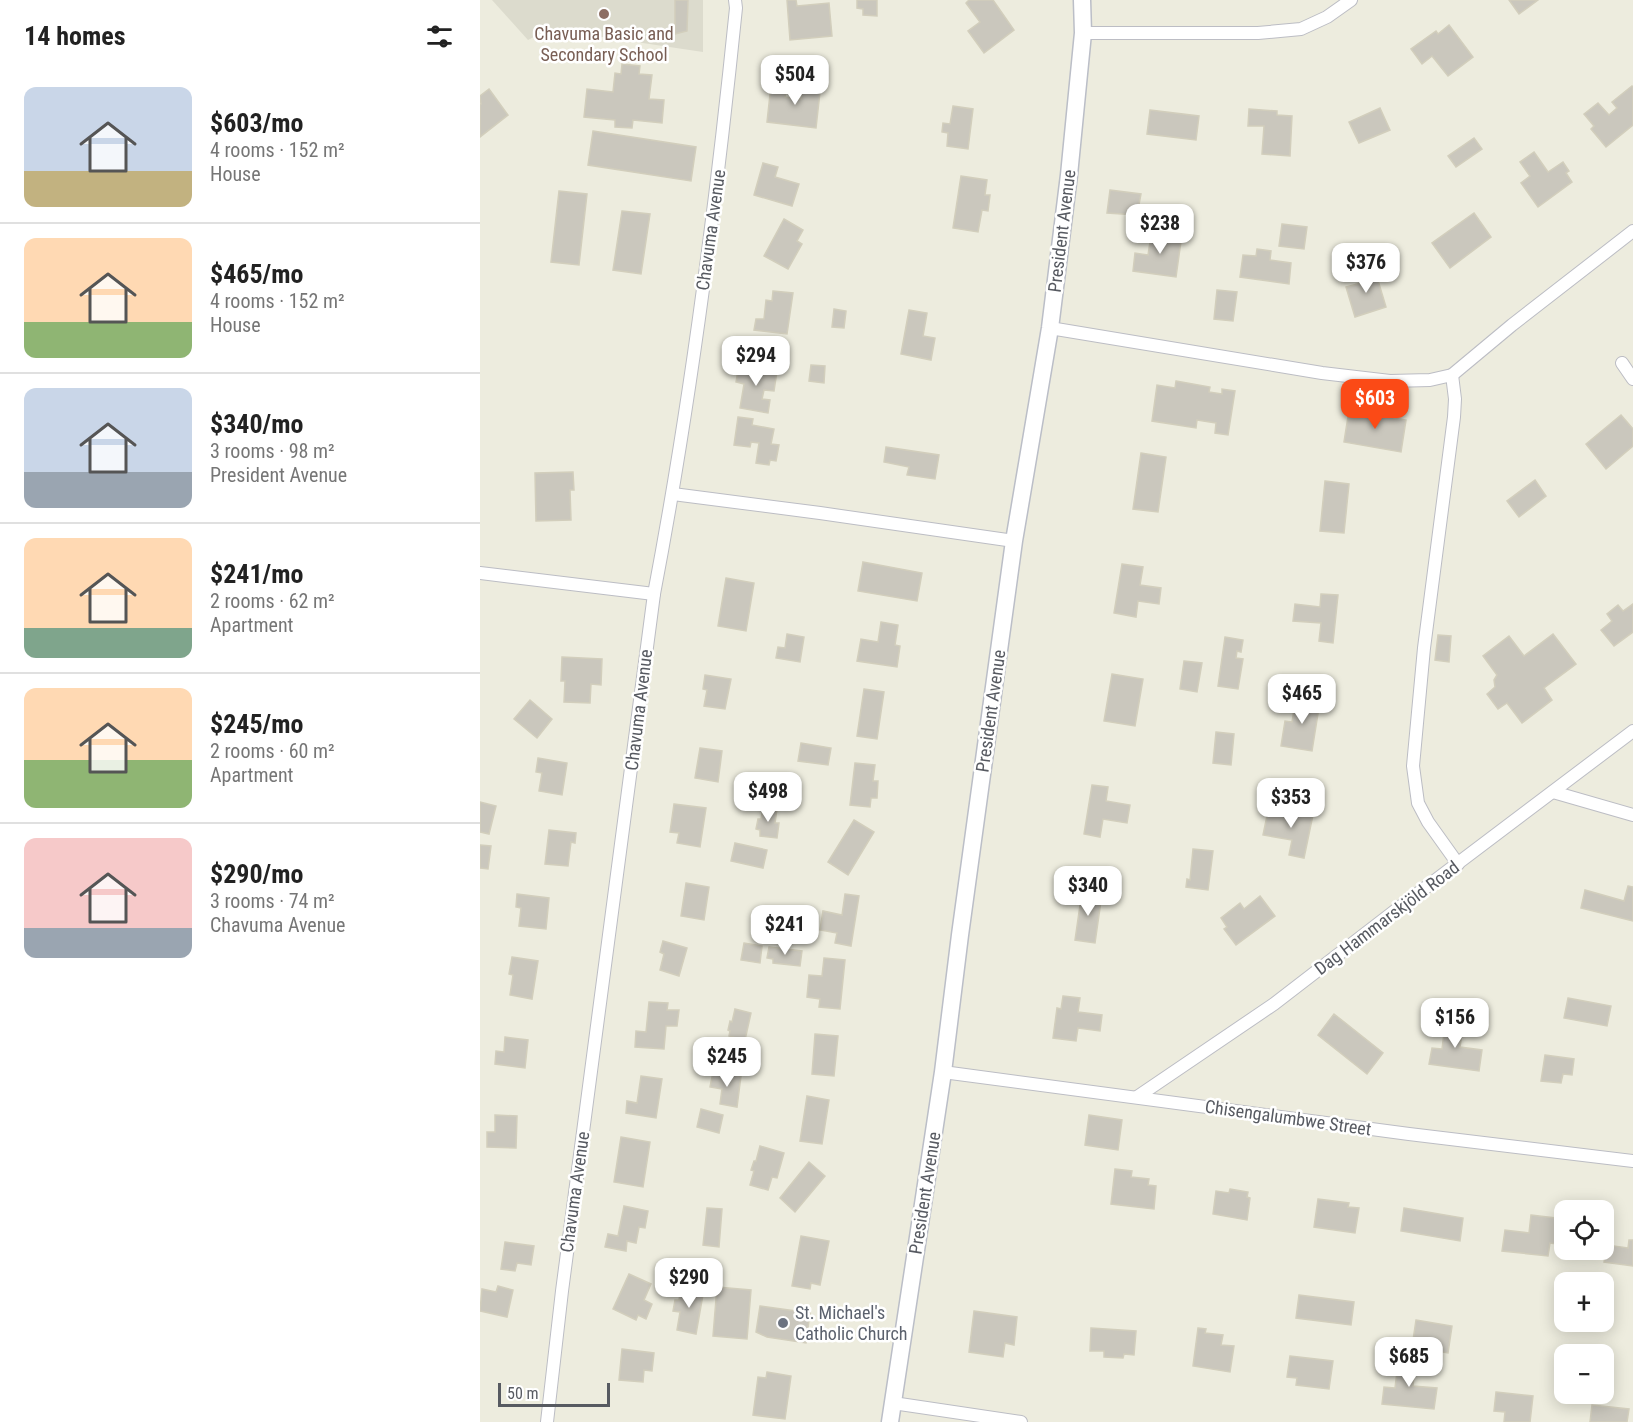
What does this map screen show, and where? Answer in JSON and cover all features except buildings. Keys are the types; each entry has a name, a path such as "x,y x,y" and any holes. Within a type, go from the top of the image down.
{"street":[{"name":"Chavuma Avenue","path":"547,1422 562,1291 654,594 693,368 722,155 735,0"},
{"name":"President Avenue","path":"890,1422 943,1072 1014,541 1050,328 1069,175 1083,33 1082,0"},
{"path":"1083,33 1258,33 1301,29 1327,17 1351,0"},
{"path":"1050,328 1334,374 1390,381 1430,380 1452,375 1633,231"},
{"path":"1622,363 1633,379"},
{"path":"1452,375 1455,399 1454,417 1424,648 1413,766 1418,803 1428,822 1458,864"},
{"path":"673,494 1014,541"},
{"path":"480,573 654,594"},
{"name":"Dag Hammarskjöld Road","path":"1137,1097 1274,1004 1633,731"},
{"path":"1552,792 1633,814"},
{"path":"943,1072 1631,1160"},
{"name":"Chisengalumbwe Street","path":"943,1072 1397,1133 1631,1160"},
{"path":"893,1403 1021,1422"}],"shaded area":[{"name":"Chavuma Basic and Secondary School","path":"492,0 703,0 703,52 549,29 528,40"}],"place":[{"name":"Chavuma Basic and Secondary School","path":"604,14"},
{"name":"St. Michael's Catholic Church","path":"783,1323"}]}
